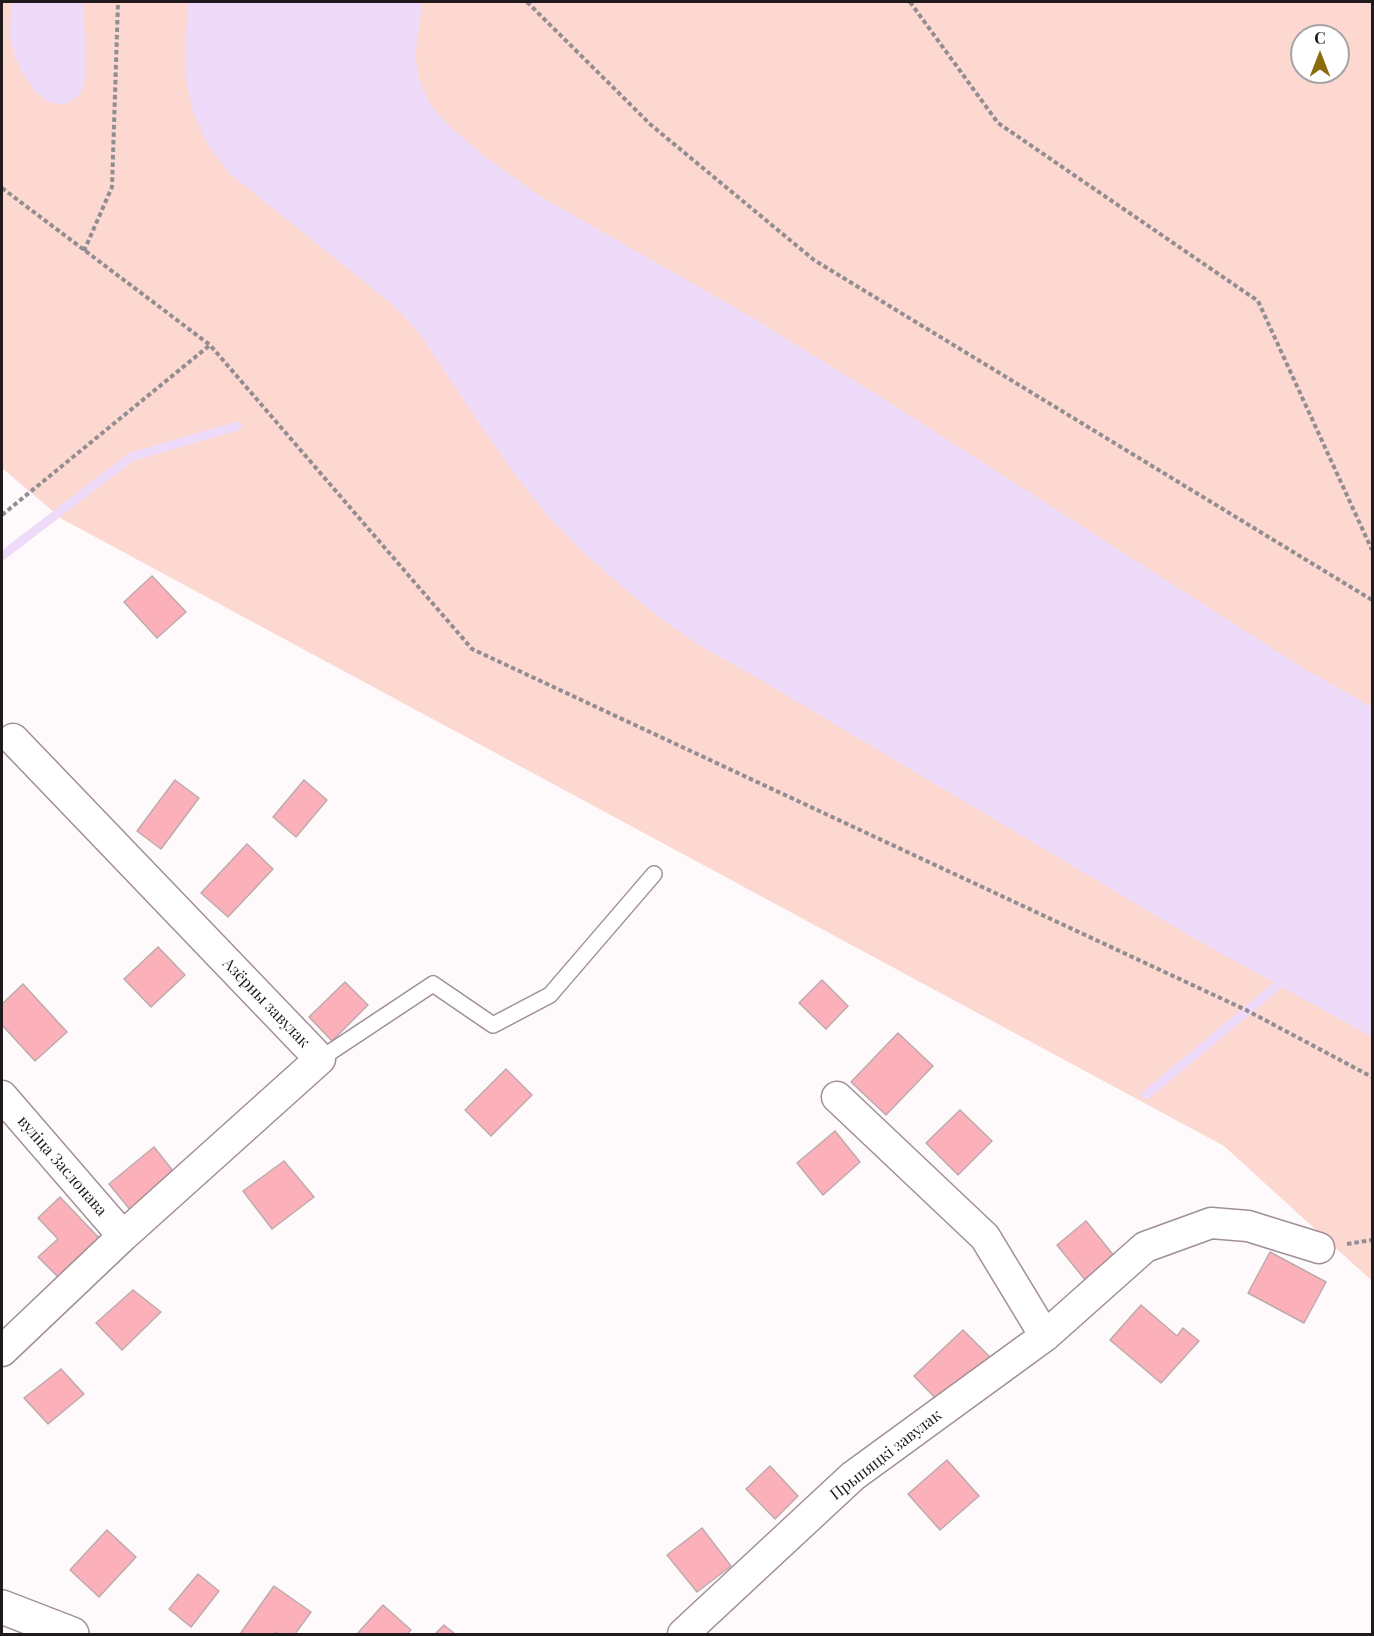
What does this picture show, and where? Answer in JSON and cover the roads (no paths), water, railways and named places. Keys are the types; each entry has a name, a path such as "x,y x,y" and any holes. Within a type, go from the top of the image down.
{"street":[{"name":"Азёрны завулак","path":"2,1351 123,1236 320,1059 13,740"},
{"name":"вуліца Заслонава","path":"2,1096 123,1236"},
{"path":"837,1096 985,1237 1045,1336"},
{"name":"Прыпяцкі завулак","path":"683,1635 853,1476 1045,1336 1145,1247 1211,1223 1248,1226 1319,1248"},
{"path":"2,1607 72,1635"}],"lane":[{"path":"320,1059 433,984 493,1025 550,995 654,874"}],"waterway":[{"path":"2,556 131,457 237,426"},
{"path":"1146,1095 1278,985"}]}
